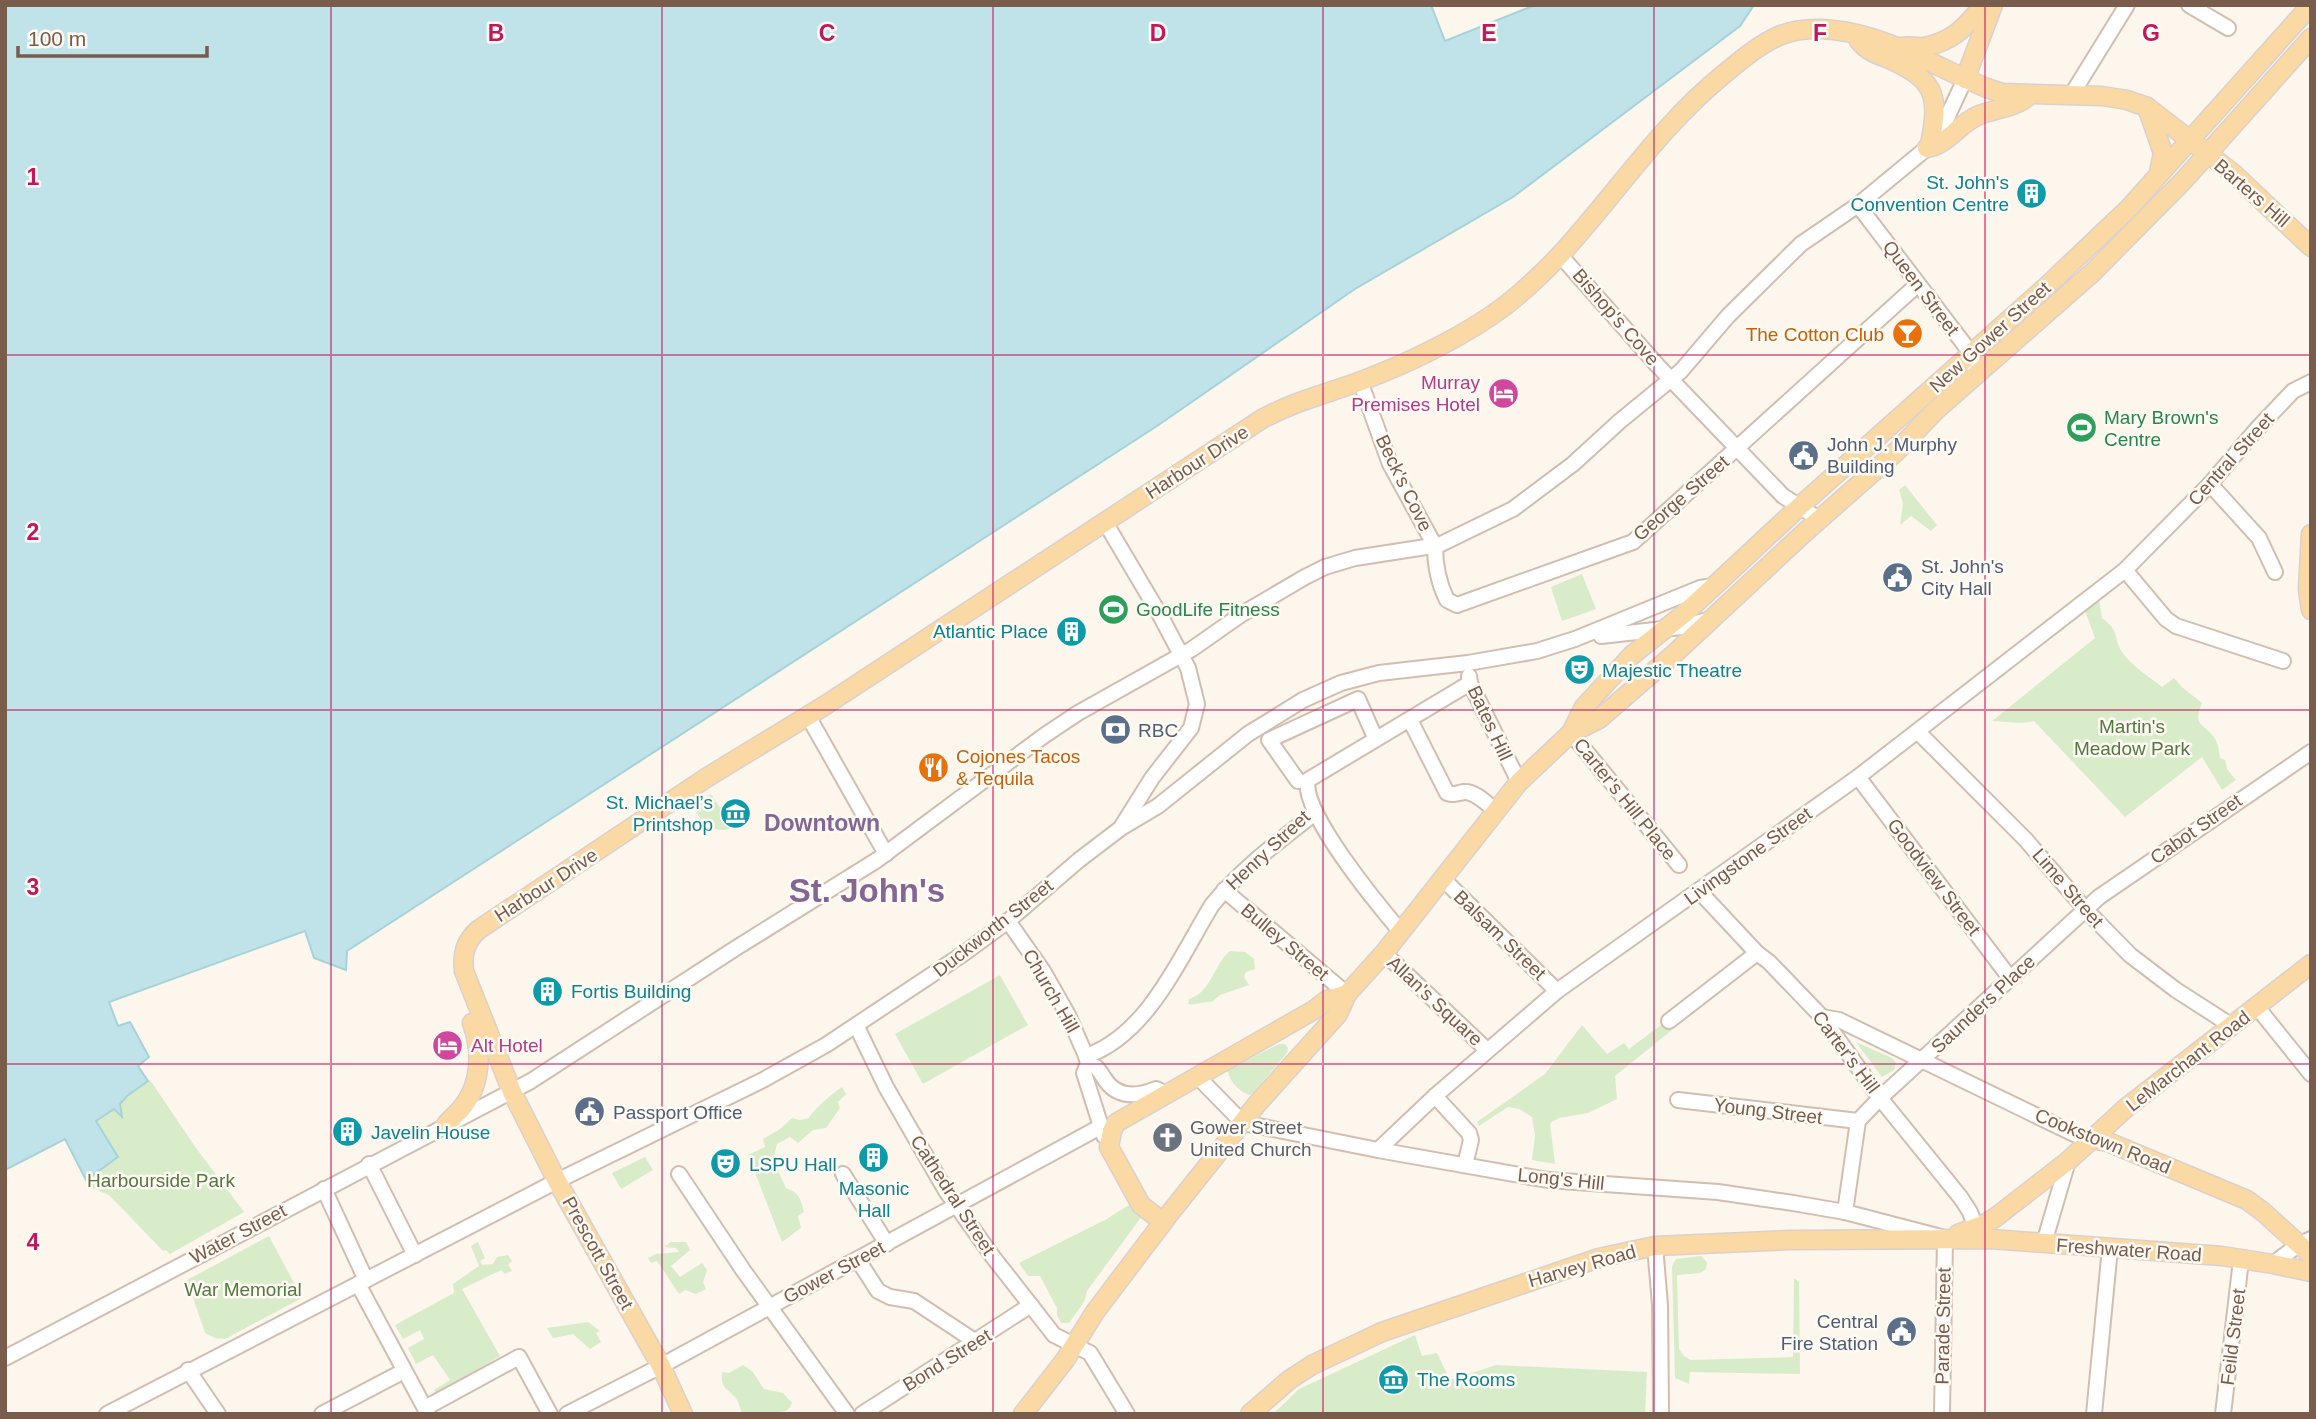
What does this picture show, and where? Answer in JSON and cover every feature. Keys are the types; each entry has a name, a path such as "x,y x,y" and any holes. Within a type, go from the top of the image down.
{"main road":[{"path":"1895,48 1908,45 1921,48 1947,40 1965,28 1984,5"},
{"path":"1965,79 1993,5"},
{"name":"New Gower Street","path":"1571,733 1584,707 1645,643 1667,628 1714,586 1799,506 2048,285 2129,208 2308,6"},
{"name":"Harbour Drive","path":"473,995 462,958 465,947 478,930 706,778 808,716 1273,413 1303,399 1360,381 1461,334 1509,302 1560,255 1681,111 1739,61 1769,41 1813,28 1853,33 2003,93 2030,95"},
{"path":"1853,33 1866,49 1914,71 1924,80 1935,115 1929,146 1938,146 1978,115 2021,103 2030,95 2072,94 2115,98 2147,107 2163,153 2159,175"},
{"name":"New Gower Street","path":"1571,733 1599,719 1673,655 1819,519 1897,452 1936,410 2092,273 2185,180 2311,38"},
{"name":"Barters Hill","path":"2147,107 2192,139 2244,183 2311,247"},
{"path":"2311,534 2308,589 2311,610"},
{"path":"1023,1414 1163,1222 1243,1123 1338,1014 1347,994 1401,932 1518,782 1571,733"},
{"name":"LeMarchant Road","path":"1945,1238 1976,1228 1996,1217 2068,1161 2127,1107 2311,964"},
{"path":"1109,1147 1116,1123 1314,1010 1326,1000 1347,994"},
{"path":"446,1126 467,1100 476,1076 480,1050 469,1015 473,995"},
{"name":"Prescott Street","path":"473,995 512,1092 557,1181 661,1366 683,1414"},
{"path":"1275,1030 1297,1037 1300,1041 1300,1056"},
{"name":"Cookstown Road","path":"2090,1139 2108,1142 2247,1200 2307,1246"},
{"name":"Church Hill","path":"1109,1147 1142,1205 1163,1222"},
{"name":"Freshwater Road","path":"1945,1238 2241,1259 2311,1272"},
{"name":"Harvey Road","path":"1250,1414 1289,1380 1312,1365 1382,1332 1599,1258 1655,1246 1777,1240 1945,1238"}],"street":[{"path":"2072,94 2127,5"},
{"path":"2189,5 2228,28"},
{"name":"Water Street","path":"5,1358 369,1164 512,1092 886,854 1078,713 1181,654 1273,596 1325,567 1355,558 1435,546 1513,509 1573,464 1620,421 1672,380 1728,316 1777,266 1820,230 1858,205 1929,146 1944,124 1965,79"},
{"name":"Queen Street","path":"1858,205 1971,355 1976,375"},
{"name":"Bishop's Cove","path":"1560,255 1672,380 1783,496 1819,519"},
{"name":"George Street","path":"1435,546 1437,567 1447,600 1457,605 1633,542 1917,285"},
{"name":"Beck's Cove","path":"1360,381 1390,464 1435,546"},
{"name":"Central Street","path":"2125,570 2210,484 2293,391 2311,382"},
{"path":"2210,484 2259,538 2275,572"},
{"path":"1105,522 1181,654 1195,692 1194,720 1152,778 1121,828"},
{"path":"2125,570 2166,619 2176,626 2283,661"},
{"name":"Livingstone Street","path":"1378,1150 1435,1096 1557,991 1858,777 2125,570"},
{"name":"Duckworth Street","path":"107,1414 557,1181 773,1074 857,1027 1008,921 1079,860 1121,828 1158,806 1248,734 1303,700 1358,678 1537,651 1575,639 1700,588 1714,586"},
{"name":"Duckworth Street","path":"1575,639 1693,625 1709,620"},
{"name":"Bates Hill","path":"1468,663 1470,683 1518,782"},
{"name":"Henry Street","path":"1087,1060 1137,1022 1159,993 1212,905 1224,890 1314,813 1307,796 1308,780 1470,683"},
{"path":"1298,781 1269,740 1358,699 1373,733"},
{"path":"808,716 886,854"},
{"path":"1410,720 1447,793 1472,793 1495,810"},
{"name":"Lime Street","path":"1918,732 2026,840 2085,909 2130,955 2152,973 2232,1026"},
{"name":"Carter's Hill Place","path":"1571,733 1679,865"},
{"name":"Cabot Street","path":"2085,909 2200,826 2311,752"},
{"name":"Goodview Street","path":"1858,777 2010,978"},
{"path":"1314,813 1401,932"},
{"name":"Balsam Street","path":"1443,879 1557,991"},
{"name":"Bulley Street","path":"1224,890 1347,994"},
{"name":"Carter's Hill","path":"1699,891 1822,1017 1880,1098 1953,1187 1970,1212 1976,1228"},
{"name":"Saunders Place","path":"1858,1121 2085,909"},
{"name":"Church Hill","path":"1008,921 1043,971 1068,1015 1087,1060 1098,1067 1108,1084 1119,1092 1139,1096 1156,1089 1165,1093"},
{"name":"Allan's Square","path":"1384,953 1487,1050"},
{"path":"1669,1021 1757,953"},
{"path":"2258,1007 2311,1074"},
{"name":"Cookstown Road","path":"1822,1017 1839,1020 2074,1134 2090,1139"},
{"name":"Cathedral Street","path":"857,1027 870,1057 946,1191 1054,1335 1090,1353 1127,1414"},
{"name":"Church Hill","path":"1087,1060 1084,1073 1100,1127 1109,1147"},
{"path":"1198,1076 1243,1123"},
{"path":"1435,1096 1469,1133 1471,1140 1465,1165"},
{"name":"Young Street","path":"1678,1100 1858,1121"},
{"path":"1845,1212 1858,1121"},
{"name":"Long's Hill","path":"1243,1123 1378,1150 1568,1182 1718,1192 1845,1212 1945,1238"},
{"name":"Gower Street","path":"567,1414 858,1260 1100,1127"},
{"name":"LeMarchant Road","path":"2043,1243 2068,1161"},
{"path":"369,1164 415,1255"},
{"path":"679,1174 846,1414"},
{"path":"843,1174 887,1244"},
{"path":"324,1189 362,1282 426,1411 519,1357 550,1414"},
{"name":"Parade Street","path":"1942,1414 1945,1238"},
{"path":"1655,1246 1660,1305 1661,1414"},
{"path":"2273,1264 2307,1246"},
{"path":"2094,1414 2110,1248"},
{"name":"Feild Street","path":"2224,1414 2241,1259"},
{"path":"858,1260 878,1291 890,1297 914,1301 976,1342"},
{"name":"Bond Street","path":"862,1414 1031,1305"},
{"path":"188,1370 218,1414"},
{"path":"322,1414 404,1371"}],"green space":[{"path":"1905,485 1937,525 1931,531 1911,516 1900,525 1903,503 1899,490"},
{"path":"1582,574 1596,609 1562,621 1551,587"},
{"name":"Martin's Meadow Park","path":"2098,594 2102,618 2112,627 2119,647 2130,662 2162,687 2174,678 2202,703 2198,716 2200,723 2215,738 2220,758 2225,760 2227,769 2236,780 2222,790 2202,757 2125,817 2034,721 1992,721 2095,638 2084,608"},
{"path":"711,794 733,828 720,830 709,826 692,806"},
{"path":"1230,951 1245,952 1254,959 1255,969 1246,972 1244,977 1249,985 1220,995 1212,1002 1188,1004 1189,999 1203,991"},
{"path":"1000,975 1028,1025 923,1084 895,1034"},
{"path":"1665,1022 1672,1030 1615,1076 1617,1099 1588,1113 1559,1118 1550,1123 1555,1164 1532,1160 1535,1135 1532,1117 1519,1109 1508,1107 1479,1126 1477,1122 1545,1074 1582,1025 1607,1054 1624,1043 1629,1049"},
{"path":"1856,1042 1892,1058 1896,1062 1894,1070 1882,1077"},
{"path":"1279,1044 1285,1044 1287,1053 1254,1092 1246,1094 1232,1082 1228,1070"},
{"name":"Harbourside Park","path":"150,1080 244,1212 170,1254 166,1250 163,1251 109,1195 92,1188 86,1180 118,1156 96,1121 114,1109 122,1116 120,1104"},
{"path":"842,1087 846,1094 838,1102 840,1108 826,1128 813,1130 798,1143 790,1137 777,1144 773,1160 786,1188 799,1197 804,1212 798,1216 801,1228 782,1242 748,1155 765,1147 763,1139 792,1118 809,1118"},
{"path":"645,1157 653,1170 621,1189 612,1173"},
{"path":"1129,1205 1142,1216 1087,1291 1084,1302 1069,1323 1061,1323 1057,1308 1040,1276 1028,1276 1019,1263"},
{"name":"War Memorial","path":"269,1236 302,1298 225,1339 205,1333 187,1280"},
{"path":"478,1242 485,1258 480,1261 482,1265 493,1264 497,1257 508,1255 512,1261 508,1265 512,1271 505,1274 501,1270 462,1289 500,1356 437,1394 434,1390 450,1380 433,1355 416,1364 408,1348 424,1339 420,1330 403,1339 395,1325 454,1293 453,1284 479,1266 471,1246"},
{"path":"671,1242 686,1242 690,1250 671,1266 680,1277 702,1263 707,1270 703,1282 706,1289 696,1294 685,1290 679,1294 657,1261 651,1263 648,1258 656,1254 679,1252 676,1248 664,1247"},
{"path":"1701,1256 1707,1262 1706,1269 1700,1273 1677,1275 1679,1349 1684,1356 1691,1360 1793,1357 1794,1278 1799,1282 1800,1374 1690,1372 1689,1384 1675,1378 1672,1266 1676,1259"},
{"path":"588,1322 600,1331 596,1333 601,1342 590,1349 573,1334 553,1338 547,1328"},
{"path":"1415,1335 1422,1356 1437,1353 1450,1380 1496,1365 1647,1372 1645,1414 1273,1414 1299,1389"},
{"path":"743,1365 752,1371 764,1389 783,1393 792,1403 786,1411 774,1414 742,1414 738,1401 724,1387 722,1372 729,1373"}],"water":[{"path":"5,5 1431,5 1445,41 1535,5 1754,5 1740,26 1513,197 1355,289 1157,426 347,951 346,970 314,958 305,931 109,1002 118,1026 130,1022 149,1057 138,1066 148,1081 120,1104 122,1117 114,1109 96,1121 118,1157 86,1180 65,1139 5,1170"}],"place":[{"name":"St. John's Convention Centre","path":"2032,193"},
{"name":"The Cotton Club","path":"1907,334"},
{"name":"Murray Premises Hotel","path":"1503,393"},
{"name":"Mary Brown's Centre","path":"2081,428"},
{"name":"John J. Murphy Building","path":"1804,455"},
{"name":"St. John's City Hall","path":"1898,577"},
{"name":"GoodLife Fitness","path":"1113,609"},
{"name":"Atlantic Place","path":"1071,631"},
{"name":"Majestic Theatre","path":"1579,670"},
{"name":"RBC","path":"1115,730"},
{"name":"Cojones Tacos & Tequila","path":"933,767"},
{"name":"St. Michael’s Printshop","path":"736,813"},
{"name":"Fortis Building","path":"548,991"},
{"name":"Alt Hotel","path":"448,1045"},
{"name":"Passport Office","path":"590,1112"},
{"name":"Javelin House","path":"348,1132"},
{"name":"Gower Street United Church","path":"1167,1138"},
{"name":"Masonic Hall","path":"874,1157"},
{"name":"LSPU Hall","path":"726,1164"},
{"name":"Central Fire Station","path":"1901,1332"},
{"name":"The Rooms","path":"1394,1379"}],"district":[{"name":"Downtown","path":"822,823"},
{"name":"St. John's","path":"867,890"}]}
